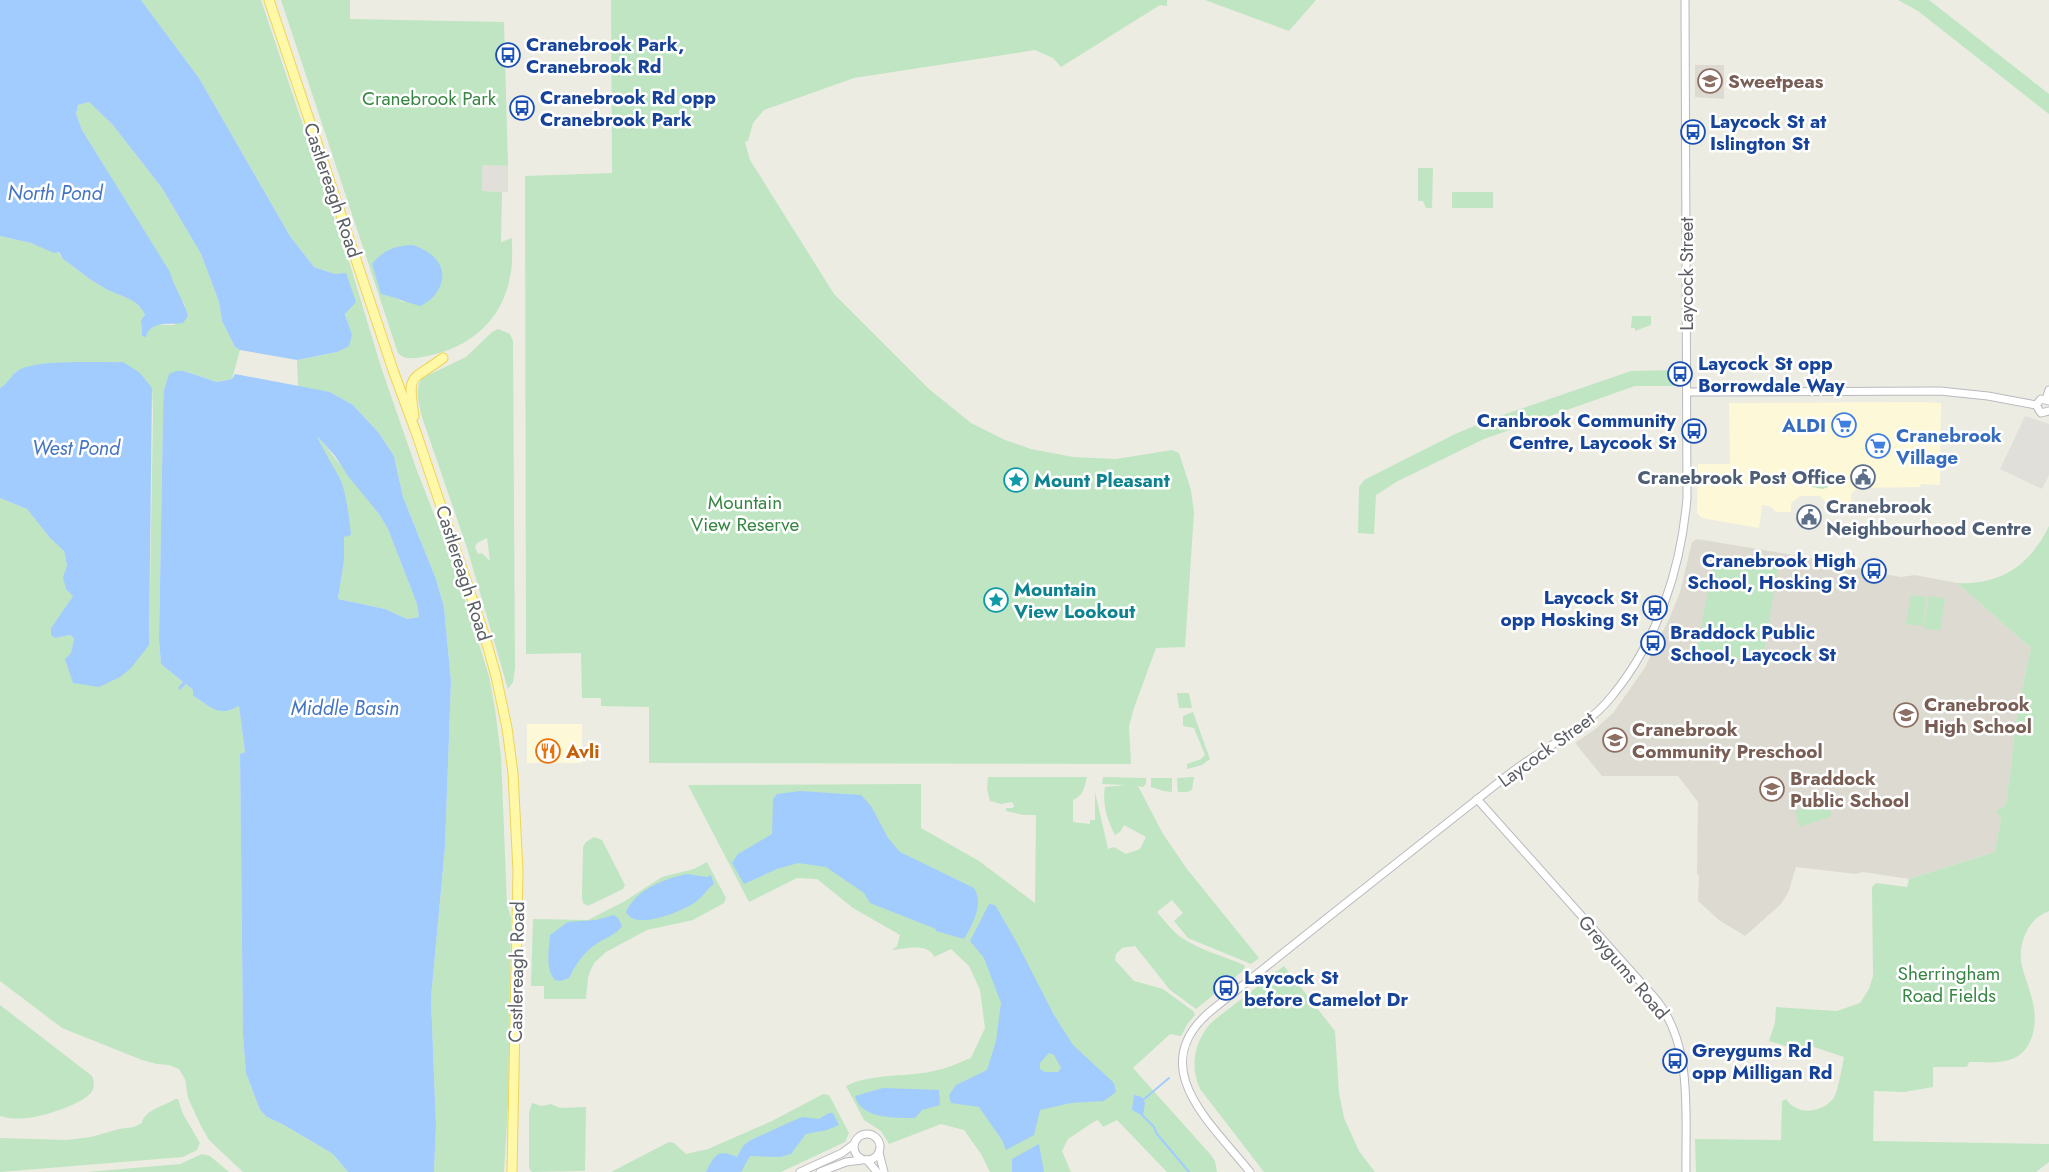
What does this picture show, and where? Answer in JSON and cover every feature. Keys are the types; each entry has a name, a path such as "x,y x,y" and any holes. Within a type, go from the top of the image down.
{"main road":[{"name":"Castlereagh Road","path":"269,0 491,656 503,705 513,773 518,871 512,1172"},
{"path":"417,435 411,392 412,382 420,372 430,368 443,358"}],"street":[{"name":"Laycock Street","path":"1250,1172 1188,1092 1182,1066 1183,1050 1189,1034 1201,1019 1212,1010 1477,799 1523,763 1575,730 1594,715 1613,695 1644,648 1670,588 1682,542 1687,498 1685,0"},
{"path":"2036,405 2039,400 2047,400 2049,390"},
{"path":"1687,392 1940,391 1988,396 2036,405 2041,413 2049,411"},
{"name":"Greygums Road","path":"1477,799 1654,997 1667,1015 1677,1035 1683,1065 1686,1172"},
{"path":"800,1172 842,1153 862,1135 870,1134 879,1142 879,1153 884,1172"},
{"path":"854,1144 855,1152 876,1172"},
{"path":"820,1172 846,1162 874,1158 879,1153"}],"shaded area":[{"name":"Sweetpeas","path":"1695,65 1724,65 1724,99 1695,97"},
{"path":"482,165 508,166 508,192 482,191"},
{"path":"1729,403 1941,403 1940,485 1921,484 1920,487 1857,488 1851,494 1851,502 1826,503 1820,496 1800,496 1791,503 1791,512 1776,512 1770,506 1762,505 1759,528 1702,518 1697,513 1698,464 1730,464"},
{"path":"2025,416 2049,424 2049,475 2042,489 2000,469"},
{"name":"Cranebrook High School","path":"1697,539 1853,565 1867,571 1901,577 1915,575 1957,583 2031,648 2018,707 2006,805 1997,811 2001,818 1995,852 1909,879 1863,872 1856,874 1796,867 1788,893 1781,904 1745,936 1719,920 1698,901 1698,802 1678,776 1602,776 1575,743 1594,730 1613,713 1644,669 1669,619 1680,592 1692,542"},
{"path":"527,724 582,724 582,763 527,763"}],"green space":[{"path":"141,0 261,0 352,271 381,367 416,468 456,571 489,676 501,756 507,904 511,918 508,1104 504,1172 434,1172 436,1125 431,998 445,847 451,681 444,607 436,579 403,497 394,456 379,433 353,405 330,392 298,387 297,360 337,352 351,335 335,274 314,267 290,236 199,78"},
{"name":"Cranebrook Park","path":"281,0 350,0 350,19 504,22 508,166 482,165 482,191 502,192 501,242 512,238 512,267 506,293 500,307 491,319 470,339 442,352 427,356 408,358 398,353","holes":["372,264 405,303 392,296 382,294"]},
{"name":"Mountain View Reserve","path":"611,0 1167,0 1167,6 1160,5 1061,67 1053,58 1035,50 854,78 764,110 753,123 748,141 745,142 750,160 834,294 929,389 971,423 1005,440 1031,449 1073,457 1116,459 1172,450 1179,453 1191,490 1194,513 1185,647 1156,648 1129,726 1131,764 649,763 649,707 601,706 601,698 582,698 581,653 526,654 525,176 612,173"},
{"path":"1205,0 1316,0 1289,31"},
{"path":"1898,0 1929,0 2049,94 2049,114 1918,11"},
{"path":"89,102 112,124 162,188 201,254 219,302 222,321 235,347 240,350 232,379 217,382 184,371 163,414 159,640 161,664 183,682 180,690 186,684 193,690 193,696 210,707 216,710 227,711 239,705 245,752 240,754 243,1036 246,1073 260,1110 267,1117 333,1154 348,1172 243,1172 209,1140 188,1098 185,1079 179,1069 169,1065 142,1060 62,1028 0,981 0,498 27,509 50,538 64,551 73,596 51,628 55,638 70,635 74,638 71,654 149,645 153,414 152,388 16,371 8,384 0,388 0,236 58,252 63,259 95,282 134,301 145,315 141,320 142,336 155,325 174,325 185,305 174,287 169,272 82,130 76,114 78,105"},
{"path":"1418,168 1433,168 1432,208 1426,208 1423,201 1418,201"},
{"path":"1452,192 1493,192 1493,208 1452,208"},
{"path":"1632,316 1651,316 1651,325 1635,331 1635,328 1631,328"},
{"path":"498,329 510,334 513,341 515,668 513,682 508,689 467,548 422,417 418,397 418,387 422,378 466,357 492,332","holes":["487,538 490,561 482,553 478,554 475,547 477,543"]},
{"path":"1677,370 1677,386 1635,386 1484,439 1398,481 1376,495 1374,534 1358,533 1359,487 1364,480 1457,433 1500,416 1631,371"},
{"path":"316,434 379,514 388,529 417,604 419,617 407,619 385,609 338,599 344,561 344,537 325,454"},
{"path":"1814,475 1819,475 1828,487 1823,489 1812,487 1808,480"},
{"name":"Sherringham Road Fields","path":"2049,526 2049,911 2036,919 2027,931 2021,953 2022,966 2034,1007 2033,1034 2026,1049 2020,1055 2007,1061 1969,1062 1967,1067 1933,1067 1933,1087 1904,1092 1874,1091 1873,1141 2049,1144 2049,1162 2036,1172 1696,1172 1695,1139 1781,1140 1782,1101 1786,1099 1796,1108 1809,1111 1828,1104 1835,1096 1844,1057 1814,1047 1799,1050 1769,1041 1775,1023 1776,1007 1837,1011 1860,1003 1869,989 1873,976 1872,887 1876,883 1907,887 1909,879 1995,852 2001,818 1996,811 2006,805 2018,707 2031,648 1957,583 1973,583 1988,580 2013,570 2033,552"},
{"path":"1714,557 1778,568 1762,664 1697,651"},
{"path":"1911,595 1927,597 1922,626 1906,624"},
{"path":"1929,596 1945,599 1940,631 1923,628"},
{"path":"1177,693 1189,693 1192,708 1179,708"},
{"path":"1193,712 1210,759 1202,765 1187,769 1187,764 1201,759 1205,755 1194,728 1183,726 1183,716"},
{"path":"988,777 1087,777 1081,793 1073,800 1073,822 1090,824 1090,820 1095,820 1095,792 1108,849 1114,847 1126,854 1140,849 1146,837 1124,825 1120,832 1115,835 1106,811 1105,787 1126,785 1102,784 1103,777 1146,778 1146,784 1143,787 1138,786 1163,834 1187,869 1259,958 1251,964 1188,938 1174,921 1183,913 1172,900 1157,912 1175,932 1196,946 1244,965 1245,969 1196,1009 1170,990 1135,946 1122,948 1116,954 1115,960 1134,981 1163,989 1193,1011 1195,1015 1181,1036 1170,1034 1133,1068 1211,1155 1215,1161 1217,1172 1167,1172 1117,1120 1103,1127 1098,1120 1095,1121 1068,1139 1062,1151 1071,1172 990,1172 981,1154 964,1130 941,1124 889,1144 881,1131 864,1120 846,1086 868,1079 938,1070 971,1058 985,1028 980,990 969,966 951,949 934,957 927,949 922,948 892,950 897,946 900,935 853,908 817,879 797,878 749,902 688,785 921,784 921,828 979,861 1035,903 1036,815 1023,815 1006,811 1006,808 1013,808 1012,802 1001,804 990,801 987,789"},
{"path":"1194,777 1192,790 1178,792 1177,778"},
{"path":"1151,778 1172,778 1172,792 1151,787"},
{"path":"1826,800 1832,816 1800,827 1795,811"},
{"path":"594,837 602,840 625,885 623,889 588,906 583,903 582,898 583,847 586,842"},
{"path":"707,862 726,898 724,903 693,920 647,930 606,952 595,962 591,969 588,977 586,999 544,999 544,986 531,986 533,919 588,920 625,901 662,877 694,869"},
{"path":"1284,966 1335,1031 1339,1093 1344,1118 1359,1151 1375,1172 1264,1172 1200,1089 1195,1071 1196,1053 1198,1044 1207,1028 1213,1021"},
{"path":"0,1005 92,1076 94,1087 88,1096 72,1105 42,1115 17,1119 0,1116"},
{"path":"823,1094 829,1095 849,1133 845,1142 781,1172 611,1172 669,1142 674,1143 686,1154 708,1149 772,1121"},
{"path":"178,1099 183,1114 200,1143 197,1150 183,1157 0,1172 0,1138 67,1140 91,1137 134,1127 142,1123 151,1112"},
{"path":"532,1103 542,1106 551,1104 560,1108 586,1107 585,1171 532,1172 529,1168 529,1113"},
{"path":"202,1154 210,1156 229,1172 87,1172 180,1164"}],"water":[{"name":"North Pond","path":"0,0 141,0 199,78 290,236 314,267 335,274 346,273 356,302 345,314 352,335 349,346 337,352 297,360 240,350 235,347 222,321 219,302 201,254 162,188 112,124 89,102 78,105 76,114 82,130 170,272 188,316 183,323 161,324 152,328 146,337 142,336 141,320 145,315 134,301 95,282 63,259 59,252 54,253 31,243 0,236"},
{"path":"413,245 435,258 440,264 442,271 440,287 433,297 421,306 381,294 372,264 390,249"},
{"name":"West Pond","path":"123,362 140,373 152,388 149,645 131,668 120,677 99,687 73,683 65,659 71,653 74,638 70,635 55,638 51,635 51,628 73,596 66,589 63,577 67,566 64,551 50,538 27,509 0,498 0,388 19,370 40,364"},
{"name":"Middle Basin","path":"176,371 184,371 217,382 232,379 235,374 330,392 353,405 379,433 394,456 403,497 436,579 444,607 451,681 445,847 431,998 436,1126 434,1172 348,1172 333,1154 267,1117 260,1110 246,1073 243,1036 240,754 245,752 239,706 226,711 215,710 193,696 193,690 186,684 180,690 178,688 183,682 161,664 159,640 163,414 164,390 169,374","holes":["317,436 335,456 348,476 379,514 388,529 417,604 419,617 407,619 385,609 338,599 344,561 344,537 351,535 349,515 341,481"]},
{"path":"800,791 861,795 871,806 888,838 900,852 974,888 977,894 978,907 974,920 964,939 936,931 936,929 870,903 864,893 826,867 798,863 777,869 744,884 732,863 738,854 772,834 773,799 777,794"},
{"path":"687,874 707,877 711,875 714,884 694,903 669,915 648,920 638,920 626,912 636,897 652,886"},
{"path":"989,904 995,905 1054,1015 1073,1045 1114,1083 1116,1092 1104,1101 1071,1103 1040,1110 1034,1135 1006,1150 1002,1140 979,1107 951,1103 949,1095 956,1085 987,1070 996,1041 1001,1003 984,958 970,941","holes":["1049,1053 1054,1055 1061,1068 1058,1072 1045,1072 1040,1069 1040,1063"]},
{"path":"614,915 622,926 620,929 587,951 577,963 569,978 560,981 555,980 549,965 550,935 568,922 596,920"},
{"path":"883,1088 939,1090 940,1105 922,1110 915,1118 907,1118 880,1116 871,1113 858,1104 855,1096"},
{"path":"1134,1095 1142,1097 1145,1103 1143,1116 1132,1110"},
{"path":"829,1113 833,1113 839,1125 827,1130 806,1134 791,1154 780,1157 750,1156 741,1172 706,1172 717,1155 725,1153 737,1157 743,1146 749,1141 802,1117 819,1119"},
{"path":"1039,1144 1044,1172 1012,1172 1012,1159"}],"waterway":[{"path":"1143,1100 1169,1078"},
{"path":"1143,1116 1154,1127 1157,1134 1189,1172"}],"place":[{"name":"Cranebrook Park, Cranebrook Rd","path":"508,55"},
{"name":"Sweetpeas","path":"1710,81"},
{"name":"Cranebrook Rd opp Cranebrook Park","path":"522,108"},
{"name":"Laycock St at Islington St","path":"1693,132"},
{"name":"Laycock St opp Borrowdale Way","path":"1680,374"},
{"name":"ALDI","path":"1844,425"},
{"name":"Cranbrook Community Centre, Laycook St","path":"1694,431"},
{"name":"Cranebrook Village","path":"1878,446"},
{"name":"Cranebrook Post Office","path":"1863,477"},
{"name":"Mount Pleasant","path":"1016,480"},
{"name":"Cranebrook Neighbourhood Centre","path":"1809,517"},
{"name":"Cranebrook High School, Hosking St","path":"1874,571"},
{"name":"Mountain View Lookout","path":"996,600"},
{"name":"Laycock St opp Hosking St","path":"1655,608"},
{"name":"Braddock Public School, Laycock St","path":"1653,643"},
{"name":"Cranebrook High School","path":"1906,715"},
{"name":"Cranebrook Community Preschool","path":"1615,740"},
{"name":"Avli","path":"548,751"},
{"name":"Braddock Public School","path":"1772,789"},
{"name":"Laycock St before Camelot Dr","path":"1226,988"},
{"name":"Greygums Rd opp Milligan Rd","path":"1675,1061"}]}
